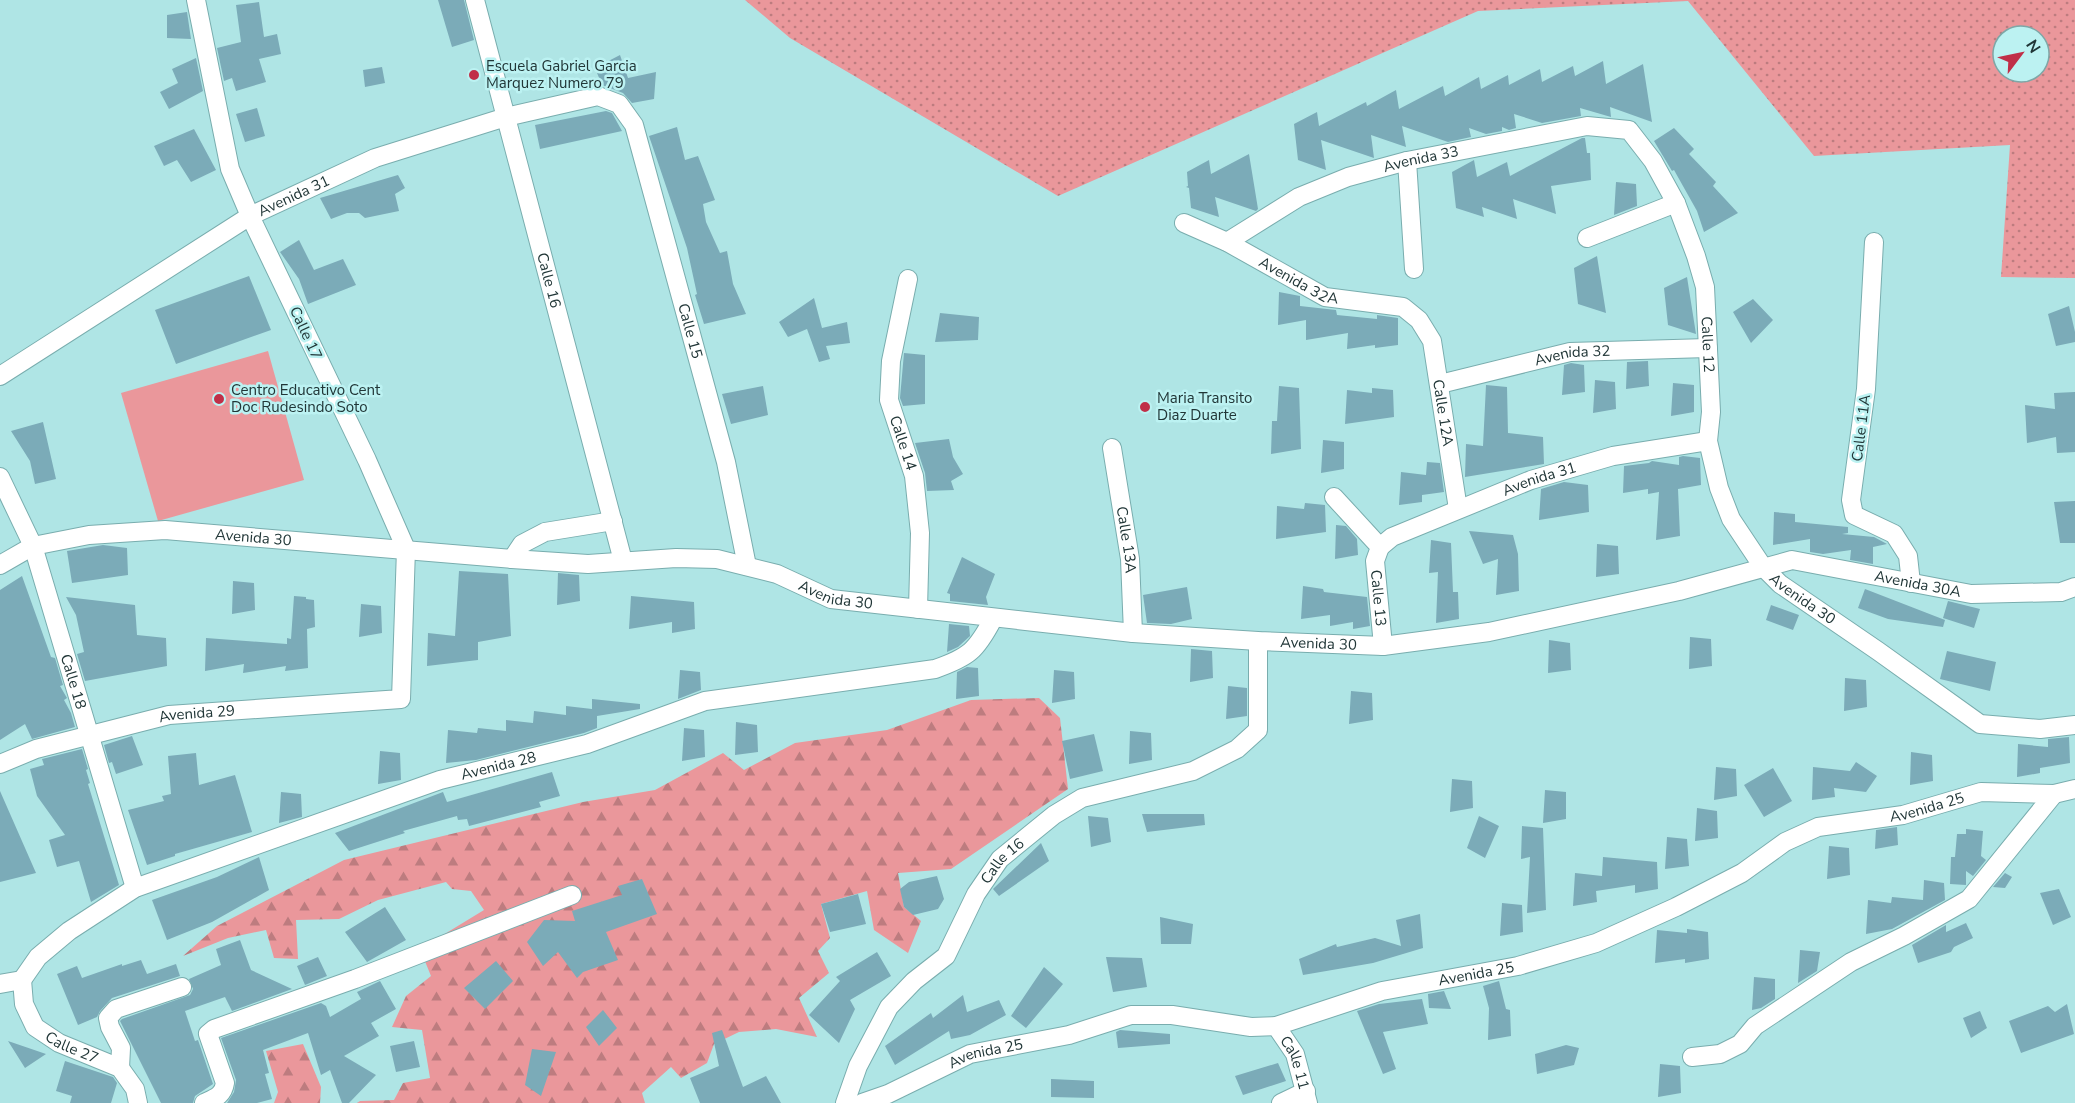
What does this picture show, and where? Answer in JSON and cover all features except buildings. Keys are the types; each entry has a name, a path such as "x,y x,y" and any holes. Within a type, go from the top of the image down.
{"street":[{"name":"Calle 17","path":"196,0 230,169 250,216 367,460 406,549 401,699"},
{"name":"Calle 16","path":"475,0 623,561"},
{"name":"Avenida 31","path":"0,376 250,216 375,158 506,117 598,96 619,104"},
{"name":"Calle 15","path":"619,104 634,125 726,462 747,566"},
{"name":"Avenida 33","path":"1227,242 1299,197 1348,177 1407,161 1587,126 1629,130"},
{"name":"Calle 12","path":"1629,130 1653,161 1676,203 1705,288 1711,412 1708,441 1719,488 1731,519 1763,567"},
{"path":"1407,161 1414,268"},
{"path":"1587,238 1676,203"},
{"name":"Avenida 32A","path":"1184,224 1227,242 1325,297 1404,307 1419,320"},
{"name":"Calle 11A","path":"1874,242 1866,388 1851,500 1854,516 1894,534 1908,556 1911,583"},
{"name":"Calle 14","path":"908,279 891,361 889,400 914,476 920,533 918,609"},
{"name":"Calle 12A","path":"1419,320 1432,341 1458,509"},
{"name":"Avenida 32","path":"1440,384 1570,352 1708,348"},
{"name":"Avenida 31","path":"1380,547 1392,537 1531,480 1613,456 1708,441"},
{"name":"Calle 13A","path":"1112,448 1130,559 1133,633"},
{"name":"Calle 18","path":"0,477 33,546 135,888"},
{"name":"Calle 13","path":"1335,497 1380,547 1375,561 1383,646"},
{"path":"512,559 522,544 545,532 612,521"},
{"name":"Avenida 30","path":"0,565 33,546 89,535 165,530 588,564 686,558 717,559 777,574 831,599 1133,633 1383,646 1489,632 1679,591 1763,567 1780,584 1980,724 2040,729 2075,725"},
{"name":"Avenida 30A","path":"1763,567 1792,560 1971,594 2061,592 2075,587"},
{"name":"Avenida 28","path":"22,980 38,957 69,931 135,888 440,780 587,744 705,701 935,669 960,660 981,642 993,618"},
{"name":"Calle 16","path":"845,1103 858,1066 889,1007 914,981 946,956 976,894 1000,859 1054,814 1082,798 1193,771 1237,749 1258,730 1258,641"},
{"name":"Avenida 29","path":"0,764 36,749 169,715 401,699"},
{"name":"Avenida 25","path":"862,1103 888,1094 970,1054 1069,1035 1131,1015 1172,1015 1251,1027 1276,1026 1382,991 1518,966 1596,943 1676,907 1742,873 1785,842 1818,826 1904,815 1982,792 2054,794 2075,789"},
{"path":"1692,1057 1720,1054 1740,1044 1755,1026 1851,962 1904,936 1969,899 2054,794"},
{"path":"204,1103 220,1096 225,1083 208,1034 214,1029 355,979 573,895"},
{"path":"0,984 22,980"},
{"name":"Calle 27","path":"22,980 24,1004 35,1027 59,1043 120,1068"},
{"path":"138,1103 135,1089 120,1068 121,1048 108,1018 116,1009 182,987"},
{"name":"Calle 11","path":"1276,1026 1295,1054 1307,1097"},
{"path":"1281,1103 1307,1097"}],"green space":[{"path":"745,0 2075,0 2075,278 2001,277 2010,145 1814,156 1688,1 1478,11 1058,196 790,38"},
{"path":"268,351 304,480 158,521 121,393"},
{"path":"1039,698 1060,718 1068,789 951,869 898,873 904,907 921,921 908,953 874,930 867,891 821,904 830,938 818,951 829,973 799,998 817,1037 776,1029 739,1032 714,1044 707,1063 681,1078 671,1067 642,1093 645,1103 357,1103 394,1100 403,1083 430,1078 422,1030 392,1027 406,996 431,976 420,949 484,910 471,891 452,889 446,882 378,900 339,919 296,920 298,959 274,958 266,930 228,938 183,956 217,926 344,860 583,802 655,790 723,753 744,770 795,743 887,730 971,700"},
{"path":"303,1044 321,1087 320,1103 274,1103 278,1092 266,1051"}],"place":[{"name":"Escuela Gabriel Garcia Marquez Numero 79","path":"474,75"},
{"name":"Centro Educativo Cent Doc Rudesindo Soto","path":"219,399"},
{"name":"Maria Transito Diaz Duarte","path":"1145,407"}]}
